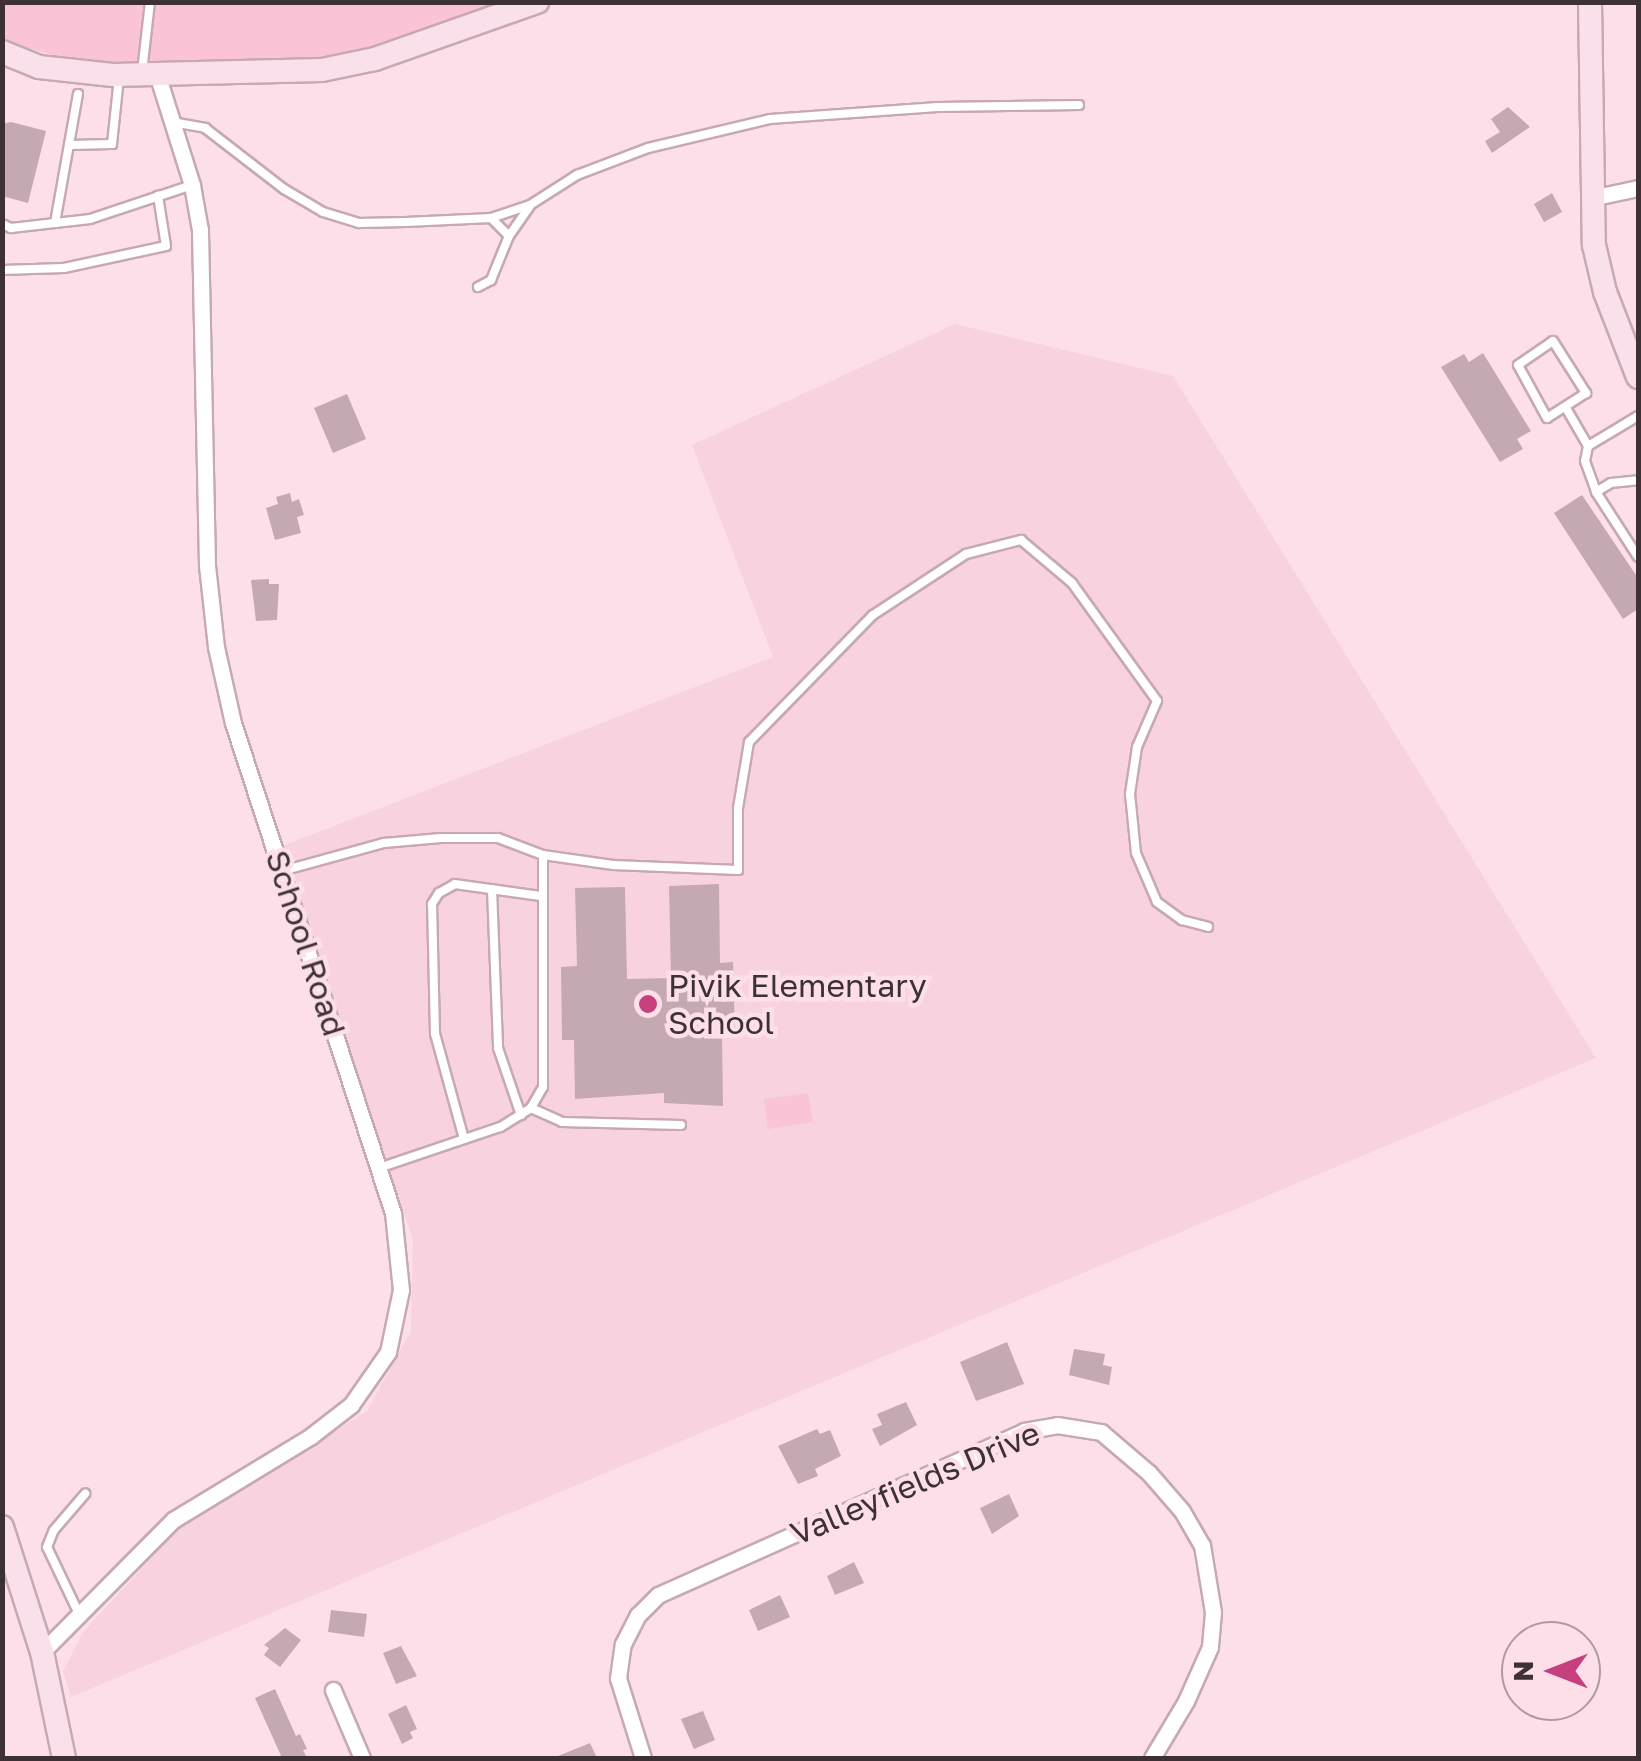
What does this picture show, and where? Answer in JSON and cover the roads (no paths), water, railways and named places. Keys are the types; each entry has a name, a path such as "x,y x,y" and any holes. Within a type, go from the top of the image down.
{"street":[{"path":"2,52 39,66 139,75 322,70 375,59 537,2"},
{"path":"1590,2 1594,244 1605,292 1638,377"},
{"name":"School Road","path":"42,1652 172,1520 311,1436 351,1405 388,1352 401,1290 393,1213 232,723 216,647 206,565 200,230 192,185 172,122 139,75"},
{"path":"1591,198 1638,188"},
{"name":"Valleyfields Drive","path":"643,1758 618,1678 622,1644 638,1615 658,1596 1024,1431 1057,1425 1102,1432 1114,1442 1150,1473 1182,1511 1202,1546 1213,1612 1210,1648 1186,1701 1152,1758"},
{"path":"2,1526 42,1652 64,1758"},
{"path":"334,1690 362,1758"}],"lane":[{"path":"69,145 112,144 139,75 150,2"},
{"path":"55,223 78,94"},
{"path":"172,122 205,128 284,189 323,212 359,223 491,218 530,205 577,175 648,148 770,120 938,107 1079,105"},
{"path":"2,224 10,228 90,218 192,185"},
{"path":"2,270 64,268 166,246 158,196"},
{"path":"478,287 490,280 508,236 530,205"},
{"path":"491,218 508,236"},
{"path":"1553,341 1586,393 1566,408 1547,418 1518,365 1553,341"},
{"path":"1566,408 1588,446 1585,461 1596,492 1638,557"},
{"path":"1588,446 1638,416"},
{"path":"1596,492 1611,482 1638,480"},
{"path":"282,871 384,843 442,838 498,838 543,855 613,865 738,870 738,808 748,742 873,615 966,554 1021,540 1072,583 1157,701 1138,747 1130,794 1136,853 1157,902 1182,920 1208,927"},
{"path":"379,1168 464,1139 520,1114 531,1108 543,1087 543,855"},
{"path":"464,1139 436,1034 432,904 439,893 455,884 540,896"},
{"path":"492,889 498,1048 520,1114"},
{"path":"531,1108 562,1122 681,1125"},
{"path":"79,1614 46,1547 54,1530 85,1494"}],"place":[{"name":"Pivik Elementary School","path":"648,1004"}]}
